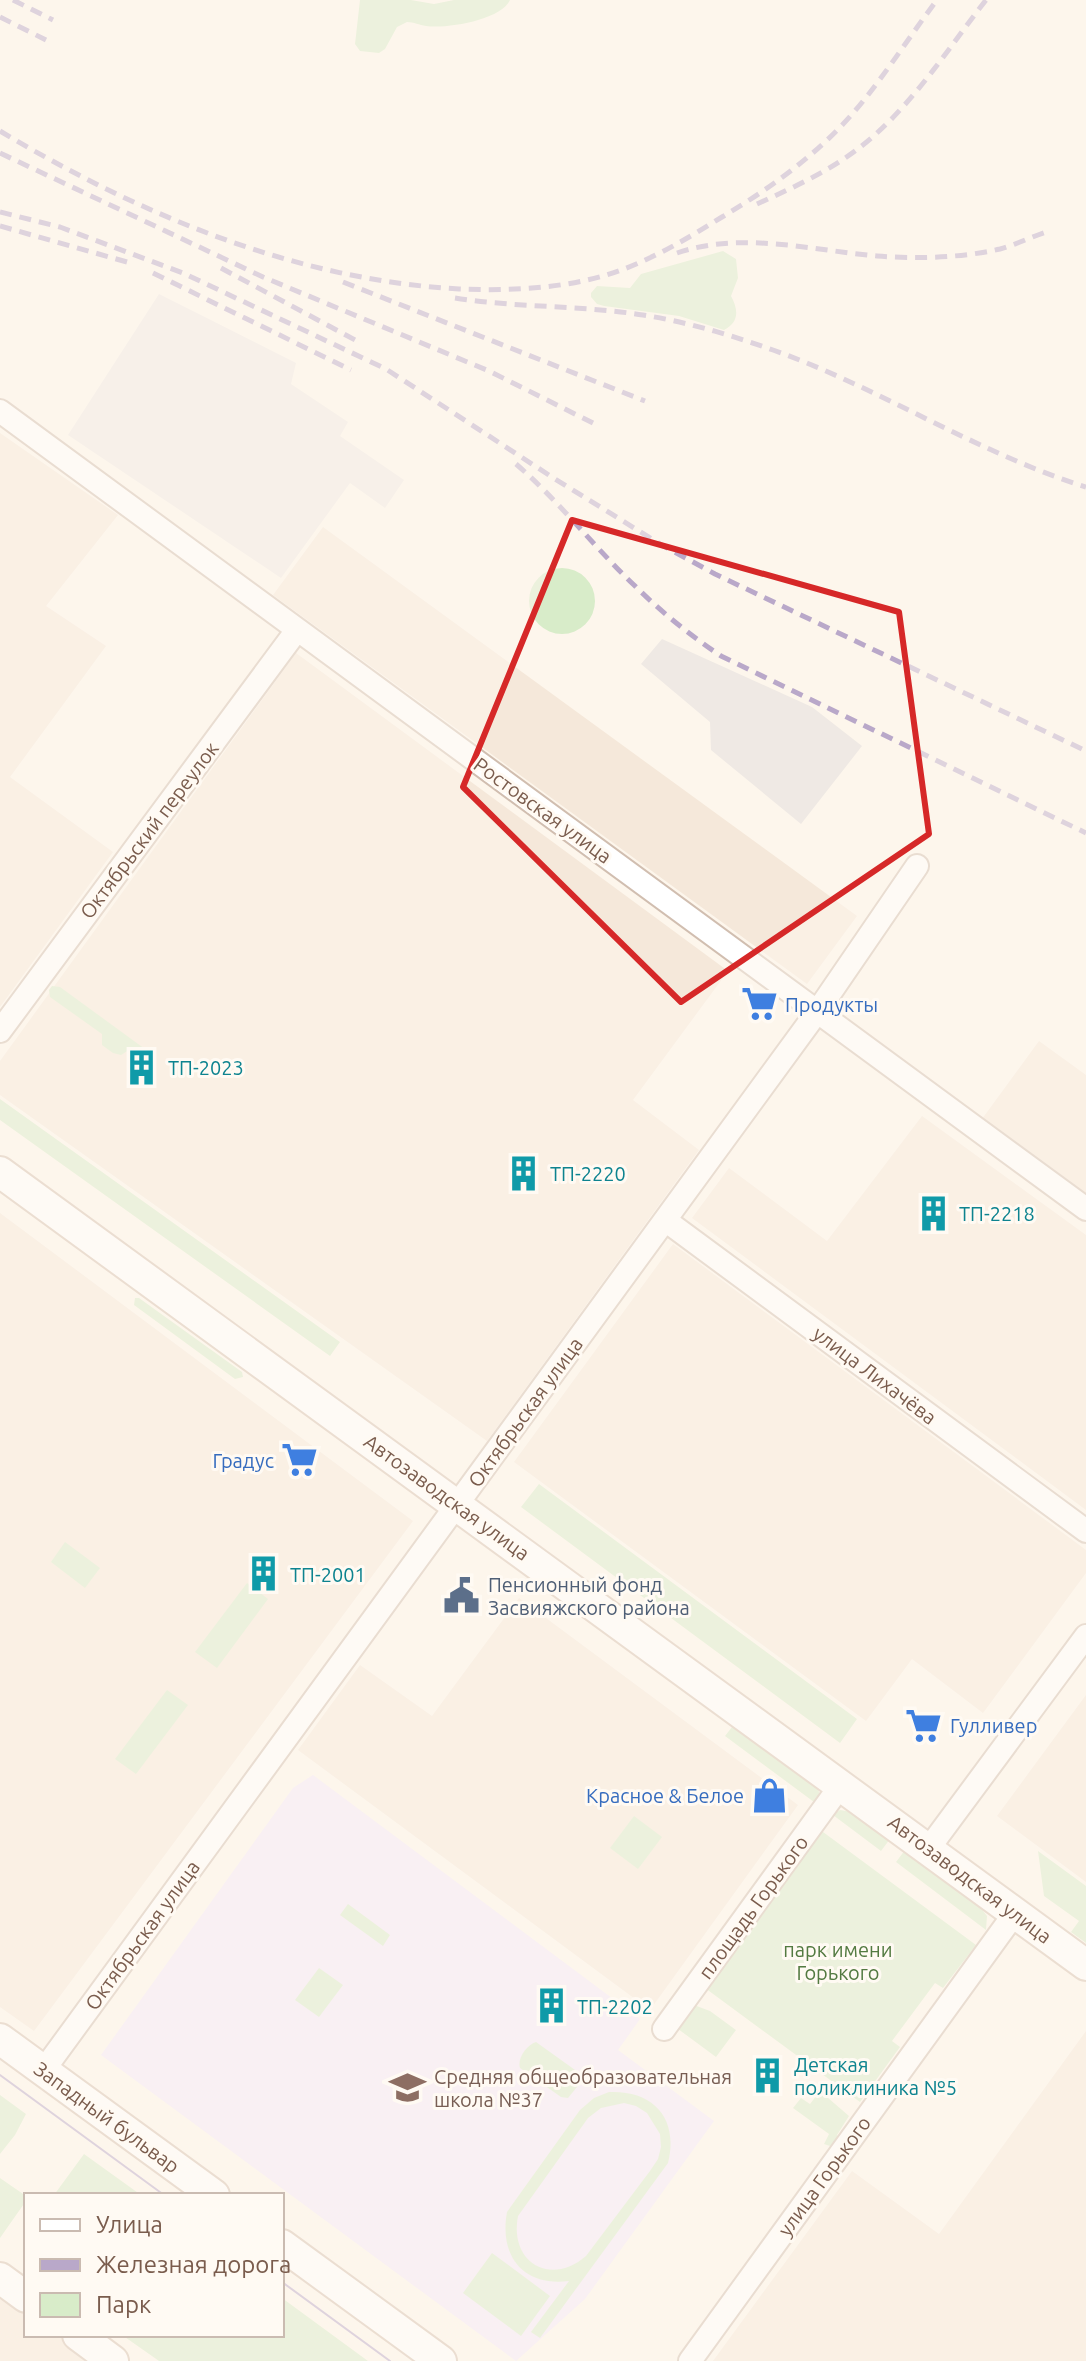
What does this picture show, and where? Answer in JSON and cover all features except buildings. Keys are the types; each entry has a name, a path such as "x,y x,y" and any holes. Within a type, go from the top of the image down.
{"street":[{"name":"Ростовская улица","path":"0,411 1086,1209"},
{"name":"Октябрьский переулок","path":"0,1031 297,630"},
{"name":"Октябрьская улица","path":"43,2071 817,1012 917,866"},
{"name":"Автозаводская улица","path":"0,1172 1086,1965"},
{"name":"улица Лихачёва","path":"665,1220 1086,1531"},
{"path":"929,1848 1086,1636"},
{"name":"площадь Горького","path":"664,2029 841,1785"},
{"name":"улица Горького","path":"690,2361 1015,1913"},
{"name":"Западный бульвар","path":"0,2039 211,2193"},
{"path":"284,2246 441,2361"},
{"path":"0,2278 24,2296"},
{"path":"81,2337 113,2361"}],"highlighted area":[{"path":"572,520 899,612 929,834 681,1002 463,787"}],"shaded area":[{"path":"159,294 296,363 291,384 348,422 340,436 404,480 385,508 350,483 281,578 68,435"},
{"path":"0,433 118,515 46,606 106,646 10,777 113,852 0,1007"},
{"path":"323,527 857,916 807,984 273,595"},
{"path":"662,639 812,707 862,746 801,824 711,750 710,722 641,664"},
{"path":"296,653 728,971 633,1100 699,1150 487,1441 0,1095 0,1061"},
{"path":"1039,1041 1086,1075 1086,1194 982,1119"},
{"path":"922,1116 1086,1235 1086,1510 692,1218 729,1168 827,1241"},
{"path":"0,1213 413,1521 34,2031 0,2007"},
{"path":"673,1244 1086,1550 1086,1573 983,1713 912,1659 866,1721 514,1462"},
{"path":"519,1598 798,1805 650,2010 298,1750 360,1665 432,1716"},
{"path":"1086,1695 1086,1882 997,1816"},
{"name":"Средняя общеобразовательная школа №37","path":"313,1775 640,2019 618,2050 714,2121 585,2299 516,2361 101,2055 293,1788"},
{"path":"1086,2031 1086,2361 713,2361 852,2171 939,2234"},
{"path":"0,2293 24,2311 24,2337 60,2337 93,2361 0,2361"}],"green space":[{"path":"360,0 411,0 434,4 454,0 510,0 496,13 472,22 435,27 407,22 397,27 385,49 379,53 360,51 355,44"},
{"path":"723,251 736,259 738,278 731,296 736,310 735,319 724,330 679,316 604,306 591,297 597,286 630,288 641,274"},
{"path":"562,568 585,578 595,601 585,624 562,634 539,624 529,601 539,578"},
{"path":"52,986 60,987 145,1049 141,1054 132,1048 121,1055 113,1053 102,1045 102,1034 50,997"},
{"path":"0,1099 340,1342 330,1356 0,1120"},
{"path":"135,1298 242,1372 243,1377 235,1379 134,1305"},
{"path":"539,1484 857,1719 840,1743 521,1507"},
{"path":"65,1542 100,1568 85,1588 51,1562"},
{"path":"247,1583 268,1599 217,1668 195,1652"},
{"path":"167,1690 188,1705 136,1774 115,1759"},
{"path":"736,1726 817,1787 821,1797 818,1805 725,1736"},
{"path":"840,1810 852,1812 890,1839 881,1851 833,1815"},
{"path":"634,1816 662,1837 638,1869 610,1848"},
{"name":"парк имени Горького","path":"819,1829 976,1945 943,1988 935,1983 892,2041 900,2047 860,2102 705,1988"},
{"path":"905,1850 977,1903 987,1916 986,1930 896,1862"},
{"path":"1038,1851 1086,1886 1086,1943 1071,1932 1079,1921 1044,1896"},
{"path":"348,1904 390,1935 383,1946 340,1915"},
{"path":"319,1968 343,1985 319,2017 295,2000"},
{"path":"694,2005 710,2011 736,2030 716,2057 674,2026"},
{"path":"536,2042 582,2075 581,2082 568,2098 561,2097 520,2068 524,2052"},
{"path":"820,2091 849,2116 837,2135 840,2140 830,2146 824,2144 829,2134 793,2108 801,2098 810,2104"},
{"path":"609,2092 625,2093 639,2096 660,2110 670,2133 668,2163 540,2338 531,2332 569,2281 539,2279 518,2265 507,2242 507,2212 580,2110 594,2098","holes":["624,2103 647,2113 660,2134 658,2159 586,2256 559,2269 535,2265 520,2246 518,2216 588,2118 601,2108"]},
{"path":"0,2095 26,2114 0,2154"},
{"path":"84,2154 138,2193 55,2193"},
{"path":"0,2178 24,2195 24,2204 0,2238"},
{"path":"492,2253 550,2296 521,2336 463,2293"},
{"path":"284,2299 368,2361 159,2361 125,2337 284,2337"}],"tram line":[{"path":"0,2075 161,2193"},
{"path":"284,2283 390,2361"}],"railway":[{"path":"13,0 53,20"},
{"path":"0,131 107,189 163,215 278,257 398,283 477,290 550,286 603,276 649,258 708,226 775,183 825,142 854,112 937,0"},
{"path":"757,204 835,165 878,132 927,78 986,0"},
{"path":"0,17 46,40"},
{"path":"0,153 263,277 489,371 593,423"},
{"path":"0,212 60,227 183,273 386,369 660,544 715,574 1086,751"},
{"path":"0,226 127,262"},
{"path":"677,253 726,243 751,243 877,256 938,257 1000,249 1046,232"},
{"path":"221,268 357,341"},
{"path":"153,273 351,370"},
{"path":"343,282 645,401"},
{"path":"455,298 643,315 725,334 813,365 1006,457 1086,487"},
{"path":"516,464 644,595 721,656 1086,833"}],"place":[{"name":"Продукты","path":"759,1004"},
{"name":"ТП-2023","path":"142,1067"},
{"name":"ТП-2220","path":"524,1173"},
{"name":"ТП-2218","path":"933,1213"},
{"name":"Градус","path":"300,1460"},
{"name":"ТП-2001","path":"264,1574"},
{"name":"Пенсионный фонд Засвияжского района","path":"462,1596"},
{"name":"Гулливер","path":"924,1725"},
{"name":"Красное & Белое","path":"770,1795"},
{"name":"ТП-2202","path":"551,2006"},
{"name":"Детская поликлиника №5","path":"768,2075"},
{"name":"Средняя общеобразовательная школа №37","path":"408,2088"}]}
